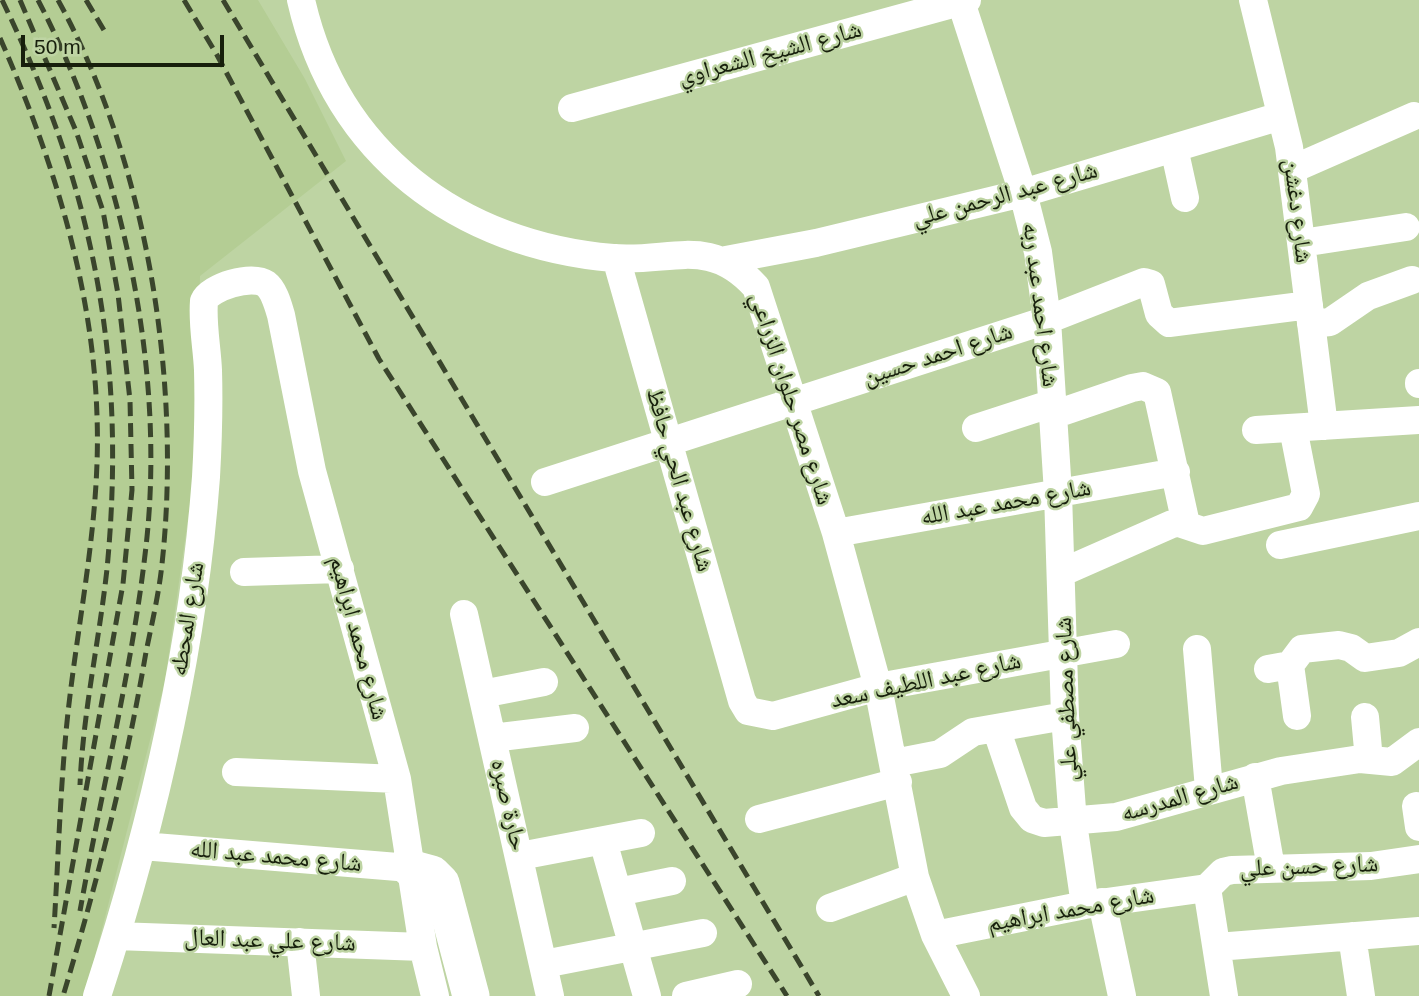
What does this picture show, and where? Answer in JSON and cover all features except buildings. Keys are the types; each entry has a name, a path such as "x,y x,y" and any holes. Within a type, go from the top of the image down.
{"main road":[{"path":"410,868 432,874 441,883 471,996"}],"street":[{"name":"شارع مصر حلوان الزراعي","path":"301,0 322,64 352,118 393,165 440,204 495,233 555,252 616,258 700,254 726,261 755,286 836,533 878,687 915,877 935,935 966,996"},
{"name":"شارع دغشن","path":"1252,0 1293,169 1324,426"},
{"name":"شارع الشيخ الشعراوي","path":"572,108 964,1"},
{"name":"شارع احمد عبد ربه","path":"964,1 1024,193 1038,252 1047,320 1058,493"},
{"name":"شارع عبد الرحمن علي","path":"726,261 816,243 1024,193 1282,116"},
{"path":"1293,169 1414,116"},
{"path":"1174,148 1185,198"},
{"path":"1302,243 1405,227"},
{"name":"شارع عبد الحي حافظ","path":"616,258 742,701"},
{"name":"شارع المحطه","path":"97,996 142,846 169,738 200,536 206,474 208,372 204,301 213,290 253,280 266,284"},
{"path":"1310,315 1330,322 1368,296 1412,281"},
{"name":"شارع احمد حسين","path":"545,482 1047,320 1144,282 1150,284 1154,291 1162,320 1169,323 1310,315"},
{"name":"شارع محمد ابراهيم","path":"266,284 275,297 281,315 300,419 397,779 423,947 435,996"},
{"path":"976,428 1132,388 1151,388 1157,392 1186,524"},
{"path":"1256,430 1419,420"},
{"path":"1063,572 1168,525 1186,524 1203,531 1298,507 1306,494 1293,428"},
{"name":"شارع محمد عبد الله","path":"836,533 1176,472"},
{"name":"شارع مصطفي علي","path":"1058,493 1063,572 1065,716 1073,822 1093,904 1122,996"},
{"path":"1280,545 1419,516"},
{"path":"244,572 340,569"},
{"name":"حارة صبره","path":"464,614 550,996"},
{"path":"1297,716 1279,667 1302,649 1339,645 1351,648 1365,658 1399,653 1419,642"},
{"name":"شارع عبد اللطيف سعد","path":"742,701 748,711 773,716 878,687 1116,644"},
{"path":"1197,649 1209,789"},
{"path":"482,694 544,682"},
{"path":"759,819 896,773 940,754 966,734 1065,716"},
{"path":"1365,717 1369,760"},
{"path":"492,738 575,727"},
{"name":"شارع المدرسه","path":"996,728 1023,808 1032,819 1044,823 1116,817 1255,777 1334,763 1369,760 1392,762 1419,742"},
{"path":"236,772 397,779"},
{"path":"1255,777 1271,869"},
{"path":"520,856 642,834"},
{"path":"603,841 647,996"},
{"name":"شارع محمد عبد الله","path":"142,846 410,868"},
{"name":"شارع حسن علي","path":"1207,888 1223,872 1371,866 1419,859"},
{"path":"830,908 915,877"},
{"path":"618,892 672,881"},
{"path":"1207,888 1224,996"},
{"name":"شارع محمد ابراهيم","path":"935,935 1093,904 1207,888"},
{"path":"1216,947 1419,930"},
{"path":"544,964 703,933"},
{"name":"شارع علي عبد العال","path":"116,936 423,947"},
{"path":"1352,936 1361,996"},
{"path":"300,942 306,996"},
{"path":"686,996 738,984"}],"shaded area":[{"path":"0,0 258,0 305,79 346,161 200,276 195,469 165,681 85,996 0,996"}],"railway":[{"path":"2,0 34,70 60,139 81,208 107,347 112,419 112,492 107,569 84,731 80,785"},
{"path":"20,0 76,131 103,211 118,294 130,400 132,490 123,584 49,996"},
{"path":"38,0 67,61 92,125 113,192 130,261 142,330 149,400 151,470 141,584 126,678 80,911"},
{"path":"58,0 89,63 115,131 135,201 151,274 167,421 167,494 157,597 120,782 88,911 63,996"},
{"path":"86,0 105,32"},
{"path":"184,0 217,55 379,359 787,996"},
{"path":"223,0 819,996"},
{"path":"0,38 37,128 66,222 87,318 97,416 92,535 66,732 54,928"}]}
